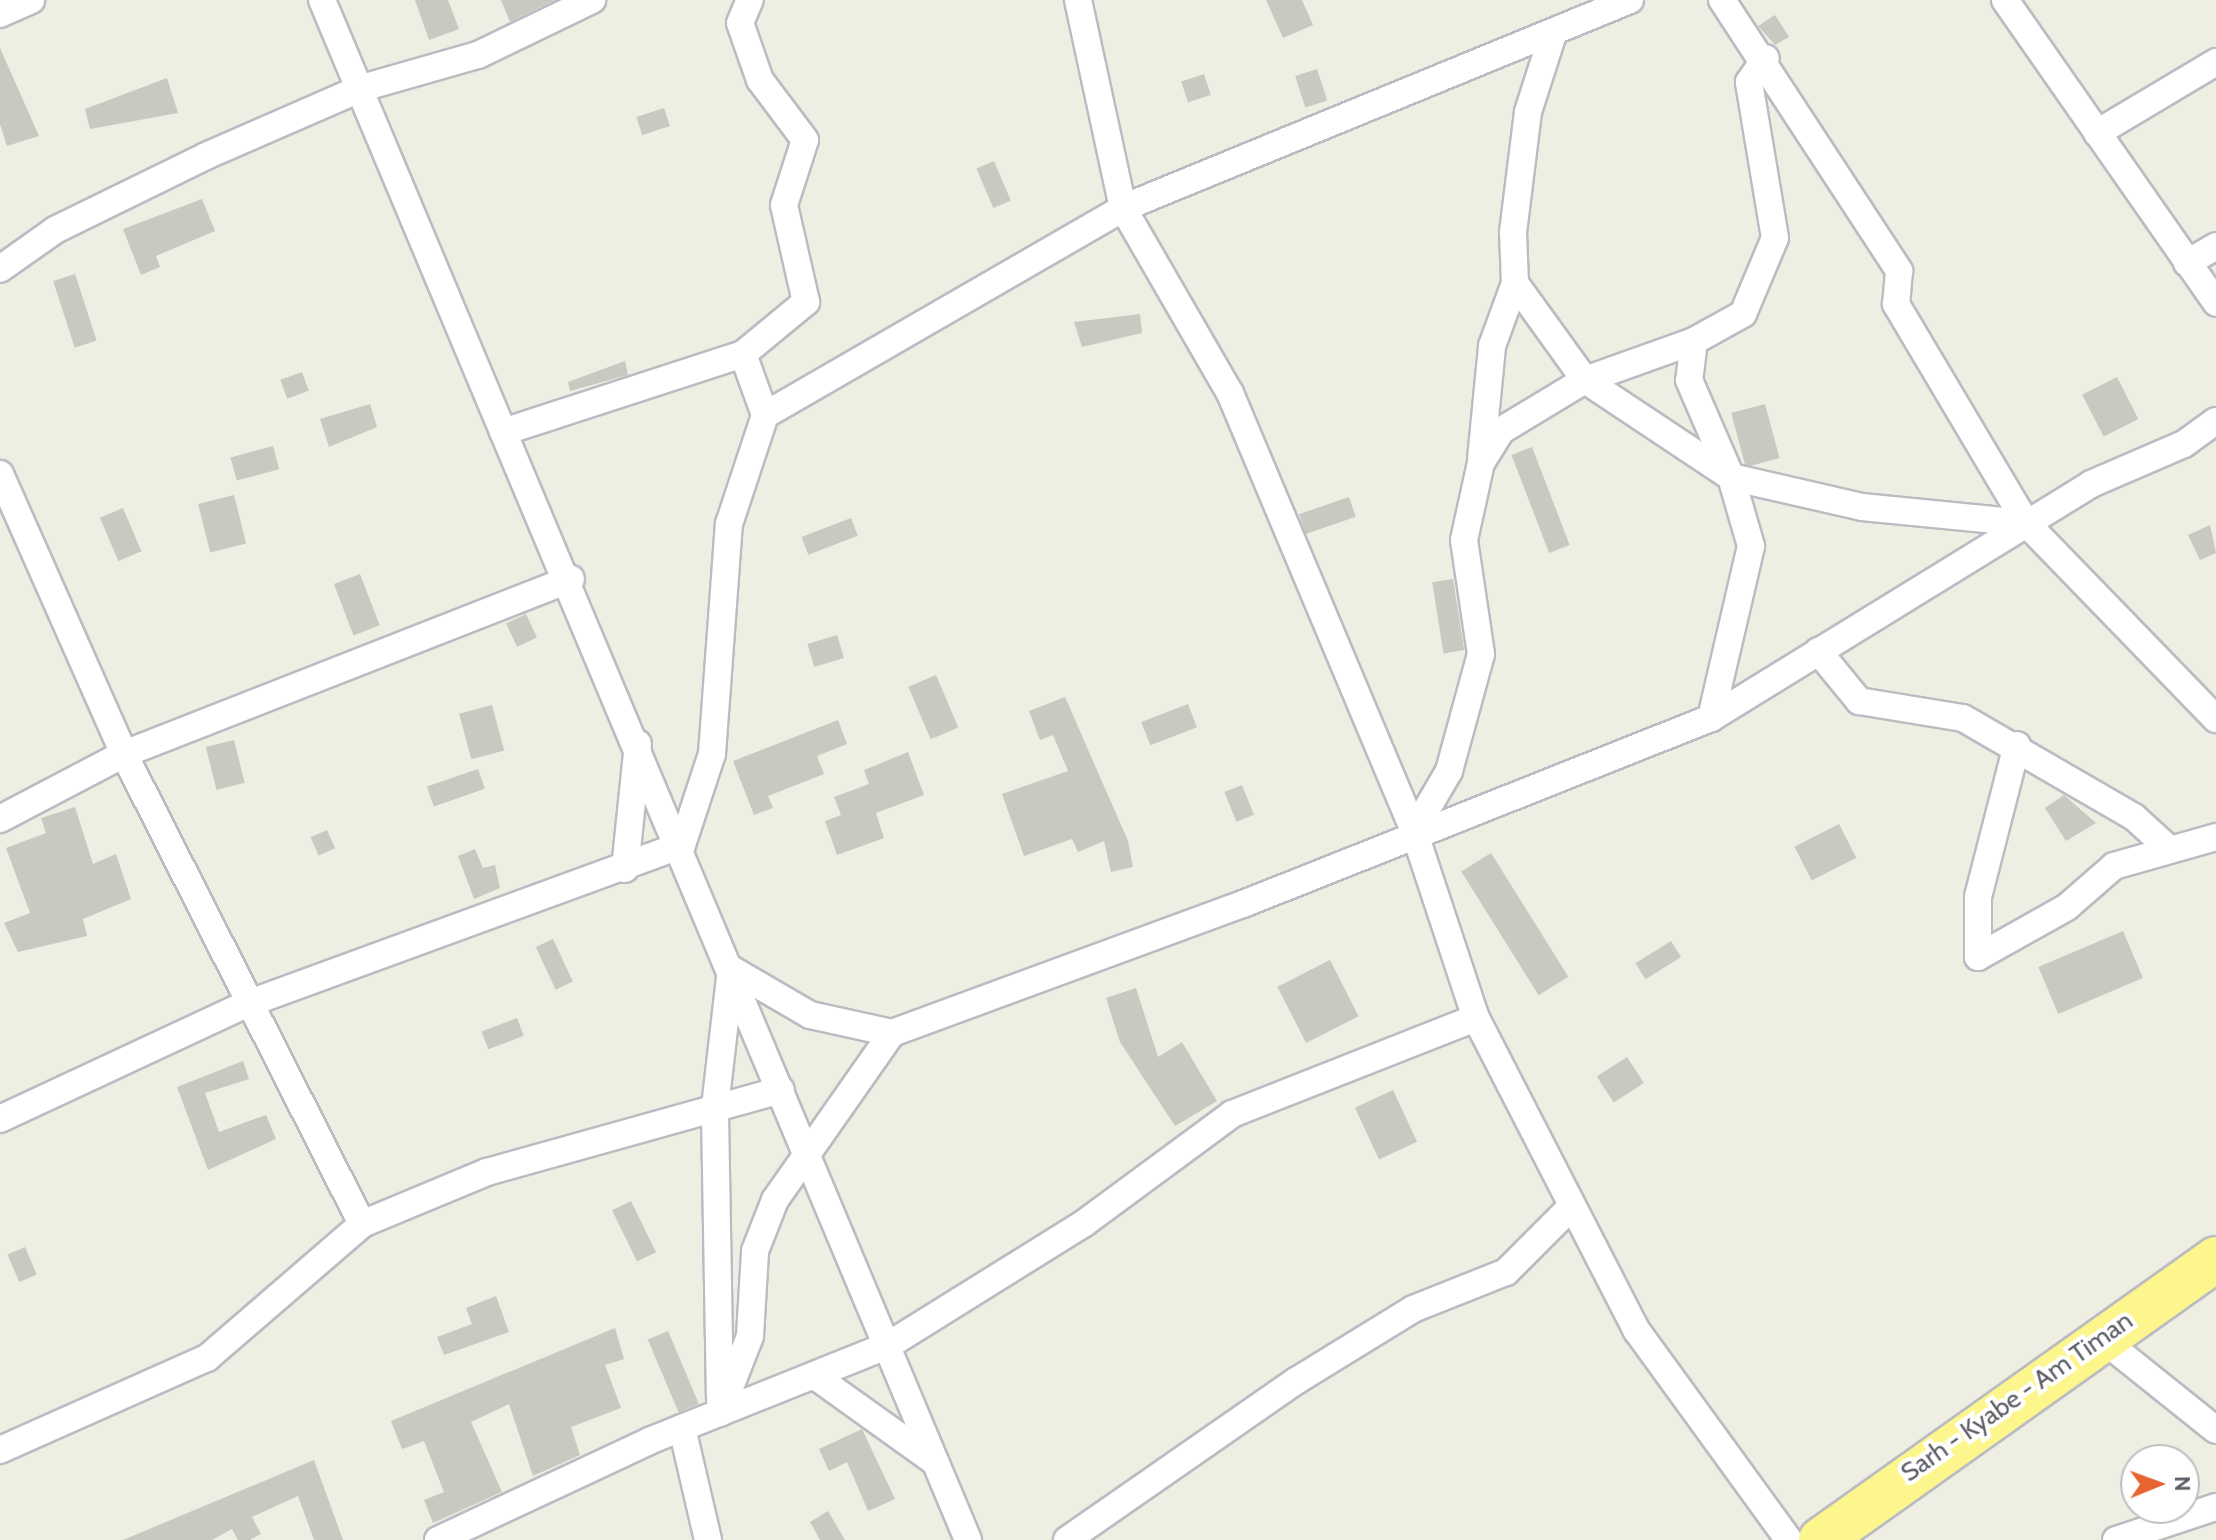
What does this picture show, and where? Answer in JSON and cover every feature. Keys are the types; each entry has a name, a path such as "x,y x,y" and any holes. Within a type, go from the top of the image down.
{"highway":[{"name":"Sarh - Kyabe - Am Timan","path":"1821,1540 2216,1259"}],"street":[{"path":"0,14 31,0"},
{"path":"322,0 362,88 503,432 571,579 968,1540"},
{"path":"0,269 55,230 362,88 478,55 592,0"},
{"path":"503,432 640,382 743,354 806,302 784,205 805,140 760,80 740,23 750,0"},
{"path":"1078,0 1123,208 1230,393 1414,831 1476,1018 1637,1331 1789,1540"},
{"path":"765,415 1123,208 1404,88 1553,34 1630,0"},
{"path":"1722,0 1766,58 1899,271 1896,304 2026,523 2216,719"},
{"path":"2005,0 2216,303"},
{"path":"1414,831 1449,771 1481,654 1464,540 1481,463 1492,346 1515,283 1513,232 1528,112 1553,34"},
{"path":"1481,463 1502,430 1585,380 1694,341 1743,314 1775,238 1749,82 1766,58"},
{"path":"2097,133 2216,62"},
{"path":"2187,263 2216,246"},
{"path":"1515,283 1585,380 1731,477 1862,507 2026,523"},
{"path":"1694,341 1689,380 1731,477 1751,546 1711,718"},
{"path":"0,1119 247,1004 625,869 682,845 712,754 729,524 765,415 743,354"},
{"path":"731,969 810,1015 892,1033 1243,904 1414,831 1711,718 2026,523 2216,421"},
{"path":"0,474 9,521 247,1004 362,1224"},
{"path":"0,819 124,754 571,579"},
{"path":"1818,651 1859,701 1963,718 2017,745 2134,817 2168,848"},
{"path":"625,869 638,740"},
{"path":"2017,745 1978,897 1978,957 2067,907 2114,866 2168,848 2216,837"},
{"path":"720,1413 715,1107 731,969"},
{"path":"438,1540 682,1428 887,1346 1083,1224 1232,1114 1476,1018"},
{"path":"720,1413 750,1336 755,1251 807,1151 892,1033"},
{"path":"0,1450 207,1358 362,1224 487,1172 781,1090"},
{"path":"1067,1540 1296,1381 1413,1309 1506,1272 1571,1207"},
{"path":"2101,1338 2216,1430"},
{"path":"815,1376 935,1462"},
{"path":"682,1428 708,1540"},
{"path":"2116,1540 2216,1507"}],"building":[{"path":"415,0 448,0 459,29 429,40"},
{"path":"501,0 555,0 510,22"},
{"path":"1266,0 1302,0 1313,25 1283,38"},
{"path":"1775,15 1789,37 1775,45 1758,26"},
{"path":"0,48 39,136 7,146 0,124"},
{"path":"1317,69 1327,100 1305,107 1295,76"},
{"path":"1204,74 1211,95 1188,102 1181,81"},
{"path":"167,78 178,113 90,129 85,109"},
{"path":"664,108 670,126 642,135 636,117"},
{"path":"994,161 1011,201 993,208 977,168"},
{"path":"202,199 215,231 156,256 160,267 141,275 123,229"},
{"path":"75,274 97,341 75,348 53,281"},
{"path":"1140,314 1142,333 1082,347 1074,322"},
{"path":"625,361 628,375 570,391 568,382"},
{"path":"302,372 309,391 287,399 280,380"},
{"path":"2117,377 2138,419 2104,437 2082,395"},
{"path":"370,404 377,427 329,447 320,419"},
{"path":"1765,404 1779,458 1746,467 1731,413"},
{"path":"273,446 279,469 237,481 230,457"},
{"path":"1532,447 1570,545 1549,553 1511,455"},
{"path":"234,495 246,544 210,552 198,504"},
{"path":"1349,497 1356,517 1306,534 1299,514"},
{"path":"123,508 141,551 118,561 100,518"},
{"path":"851,518 858,536 808,555 802,537"},
{"path":"2210,525 2216,553 2200,560 2188,535"},
{"path":"360,574 380,625 354,635 334,584"},
{"path":"1453,579 1464,650 1444,653 1432,582"},
{"path":"526,614 537,638 517,647 506,623"},
{"path":"837,635 844,658 814,667 807,644"},
{"path":"936,675 958,727 931,739 908,687"},
{"path":"1065,697 1128,841 1133,867 1111,872 1104,841 1078,852 1072,839 1024,856 1002,794 1068,771 1053,735 1040,740 1029,711"},
{"path":"1188,704 1197,727 1150,745 1141,722"},
{"path":"492,705 504,750 471,759 459,714"},
{"path":"838,720 847,744 817,756 824,774 768,796 773,808 754,815 733,761"},
{"path":"234,740 245,783 217,790 206,747"},
{"path":"908,752 924,795 876,813 884,838 837,855 825,821 841,815 834,797 869,784 864,770"},
{"path":"478,769 485,789 434,806 427,787"},
{"path":"1242,785 1254,815 1236,822 1224,792"},
{"path":"2064,795 2096,823 2066,841 2045,808"},
{"path":"75,807 93,864 116,854 131,899 83,919 87,936 18,952 4,923 30,913 6,848 46,833 41,818"},
{"path":"1839,824 1856,858 1812,881 1794,847"},
{"path":"327,830 335,848 319,856 311,837"},
{"path":"475,849 483,868 495,865 500,888 474,899 458,856"},
{"path":"1491,853 1568,977 1539,995 1461,872"},
{"path":"2123,931 2143,978 2058,1014 2038,967"},
{"path":"553,939 573,982 556,990 536,947"},
{"path":"1671,941 1681,957 1645,979 1635,963"},
{"path":"1330,960 1359,1016 1306,1043 1277,987"},
{"path":"1136,988 1158,1057 1182,1042 1217,1101 1175,1126 1120,1042 1106,998"},
{"path":"517,1018 524,1036 488,1049 482,1032"},
{"path":"1627,1057 1644,1083 1614,1103 1597,1077"},
{"path":"243,1061 249,1079 205,1093 219,1132 266,1115 276,1139 208,1170 177,1087"},
{"path":"1393,1090 1417,1142 1379,1159 1355,1108"},
{"path":"631,1201 656,1252 637,1261 612,1210"},
{"path":"25,1247 37,1275 19,1282 8,1254"},
{"path":"496,1296 509,1332 444,1355 437,1337 472,1324 466,1308"},
{"path":"615,1328 624,1359 605,1365 621,1408 571,1427 580,1455 533,1476 509,1404 471,1422 502,1492 433,1523 424,1500 444,1492 424,1441 402,1449 391,1421"},
{"path":"668,1331 699,1404 679,1412 648,1340"},
{"path":"862,1429 895,1499 868,1511 847,1462 829,1471 819,1449"},
{"path":"314,1460 343,1540 314,1540 298,1496 252,1517 261,1534 250,1540 238,1540 232,1529 212,1540 123,1540"},
{"path":"828,1511 845,1540 820,1540 810,1522"}]}
